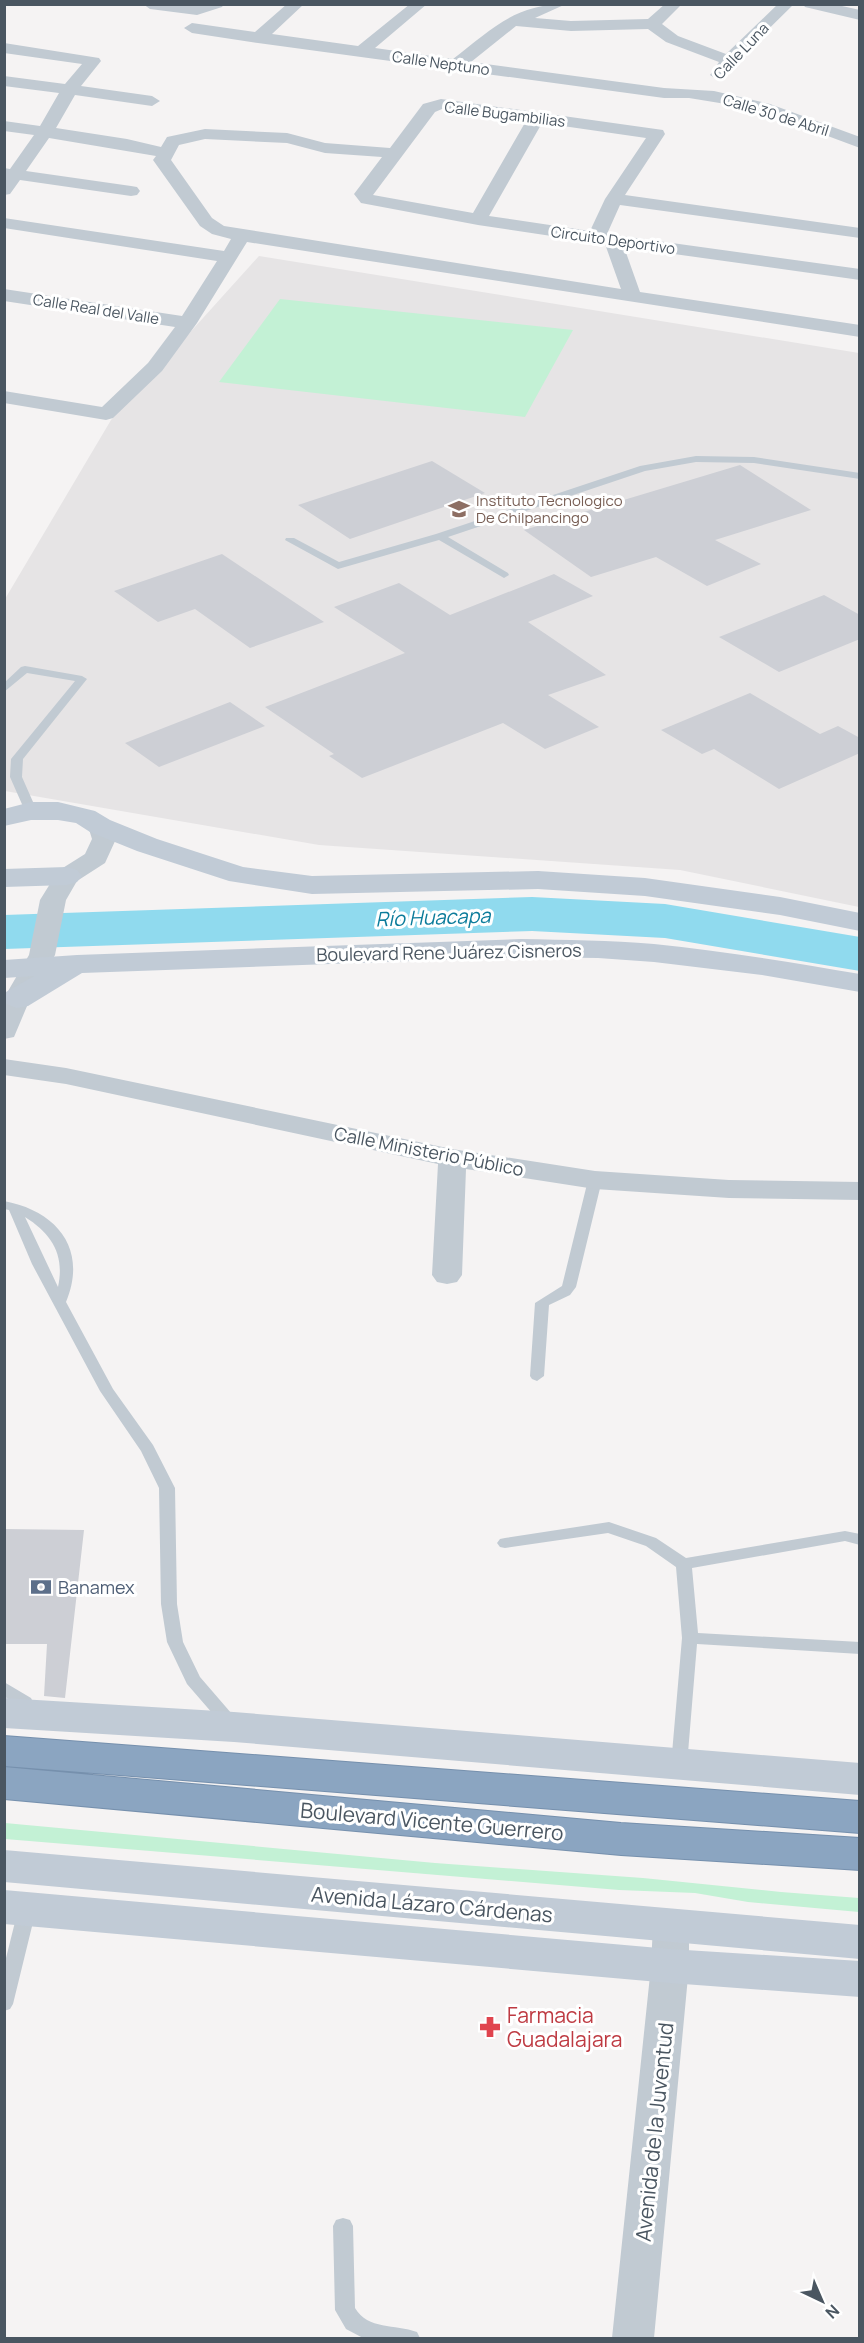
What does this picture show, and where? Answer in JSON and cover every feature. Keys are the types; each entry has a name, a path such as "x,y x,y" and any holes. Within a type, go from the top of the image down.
{"highway":[{"name":"Boulevard Vicente Guerrero","path":"4,1751 860,1817"},
{"name":"Boulevard Vicente Guerrero","path":"4,1783 621,1839 860,1854"}],"main road":[{"path":"18,814 58,811 84,817 147,845 239,875 312,885 538,880 645,886 780,906 860,922"},
{"path":"4,878 67,876"},
{"name":"Boulevard Rene Juárez Cisneros","path":"4,969 39,962 77,964 521,948 598,949 762,966 860,983"},
{"path":"18,999 77,964"},
{"path":"10,1701 75,1717 234,1727 860,1779"},
{"name":"Avenida Lázaro Cárdenas","path":"4,1866 671,1946 860,1979"},
{"name":"Avenida Lázaro Cárdenas","path":"16,1908 671,1946 860,1942"}],"street":[{"path":"150,4 197,10 217,4"},
{"path":"258,39 297,4"},
{"path":"361,52 420,4"},
{"path":"518,4 552,7"},
{"path":"652,24 675,4"},
{"name":"Calle Luna","path":"691,92 715,79 729,60 787,4"},
{"path":"810,4 860,15"},
{"path":"456,65 513,21 552,7"},
{"path":"513,21 571,26 652,24 672,39 729,60"},
{"name":"Calle Neptuno","path":"192,28 258,39 664,93 691,92"},
{"path":"4,48 93,61 70,89 45,132 10,174 4,190"},
{"path":"4,81 152,100"},
{"name":"Calle 30 de Abril","path":"691,92 743,102 800,119 860,143"},
{"name":"Calle Bugambilias","path":"367,199 363,194 393,153 429,108 441,104 657,134 614,199"},
{"path":"478,220 537,117"},
{"path":"4,126 127,144 166,153"},
{"path":"393,153 325,148 287,138 205,134 173,141 162,160 206,222 218,230 242,236 860,331"},
{"path":"10,174 131,191"},
{"name":"Circuito Deportivo","path":"367,199 478,220 860,275"},
{"path":"633,297 604,239 614,199 860,233"},
{"path":"4,224 228,257"},
{"path":"4,397 106,414 155,367 187,323 242,236"},
{"name":"Calle Real del Valle","path":"4,295 187,323"},
{"path":"4,1031 18,999 39,962 50,910 67,876 96,858 104,839 100,826"},
{"name":"Calle Ministerio Público","path":"4,1067 66,1076 452,1158 595,1180 729,1189 860,1191"},
{"path":"447,1275 452,1158"},
{"name":"Avenida de la Juventud","path":"633,2338 671,1946"}],"lane":[{"path":"290,540 338,566 440,536 643,468 696,459 754,460 860,476"},
{"path":"440,536 504,575"},
{"path":"4,689 25,669 82,679 17,759 18,814"},
{"path":"4,755 17,759"},
{"path":"537,1376 542,1303 565,1292 569,1287 595,1180"},
{"path":"9,1206 32,1214 59,1236 69,1268 68,1286 59,1302"},
{"path":"9,1206 107,1391 148,1449 167,1488 169,1604 175,1642 193,1680 234,1727"},
{"path":"506,1543 609,1527 651,1542 684,1564 845,1536 860,1540"},
{"path":"679,1765 690,1638 684,1564"},
{"path":"690,1638 860,1647"},
{"path":"4,2004 16,1908"},
{"path":"343,2226 345,2310 353,2323 369,2332 410,2338"}],"shaded area":[{"name":"Instituto Tecnologico De Chilpancingo","path":"259,256 859,353 859,907 680,870 319,845 5,791 5,599 111,420"}],"green space":[{"path":"280,299 573,330 525,417 219,382"},
{"path":"5,1823 435,1863 643,1878 859,1898 859,1912 748,1902 695,1893 619,1890 5,1839"}],"building":[{"path":"432,461 485,493 350,539 298,505"},
{"path":"740,465 811,510 715,540 761,564 707,586 656,557 591,577 524,530"},
{"path":"222,554 324,622 250,648 195,609 158,622 114,591"},
{"path":"554,574 593,596 528,622 606,675 548,695 599,727 545,749 503,723 362,778 329,756 334,754 265,707 405,653 334,607 399,583 450,615"},
{"path":"824,595 860,615 860,639 779,672 719,637"},
{"path":"750,693 820,734 838,726 860,738 860,753 779,789 714,749 702,754 661,730"},
{"path":"230,702 265,726 159,767 125,743"},
{"name":"Banamex","path":"4,1529 84,1530 65,1698 44,1696 47,1644 4,1644"}],"waterway":[{"name":"Río Huacapa","path":"4,932 532,914 665,921 860,954"}],"place":[{"name":"Instituto Tecnologico De Chilpancingo","path":"459,509"},
{"name":"Banamex","path":"41,1587"},
{"name":"Farmacia Guadalajara","path":"490,2027"}]}
